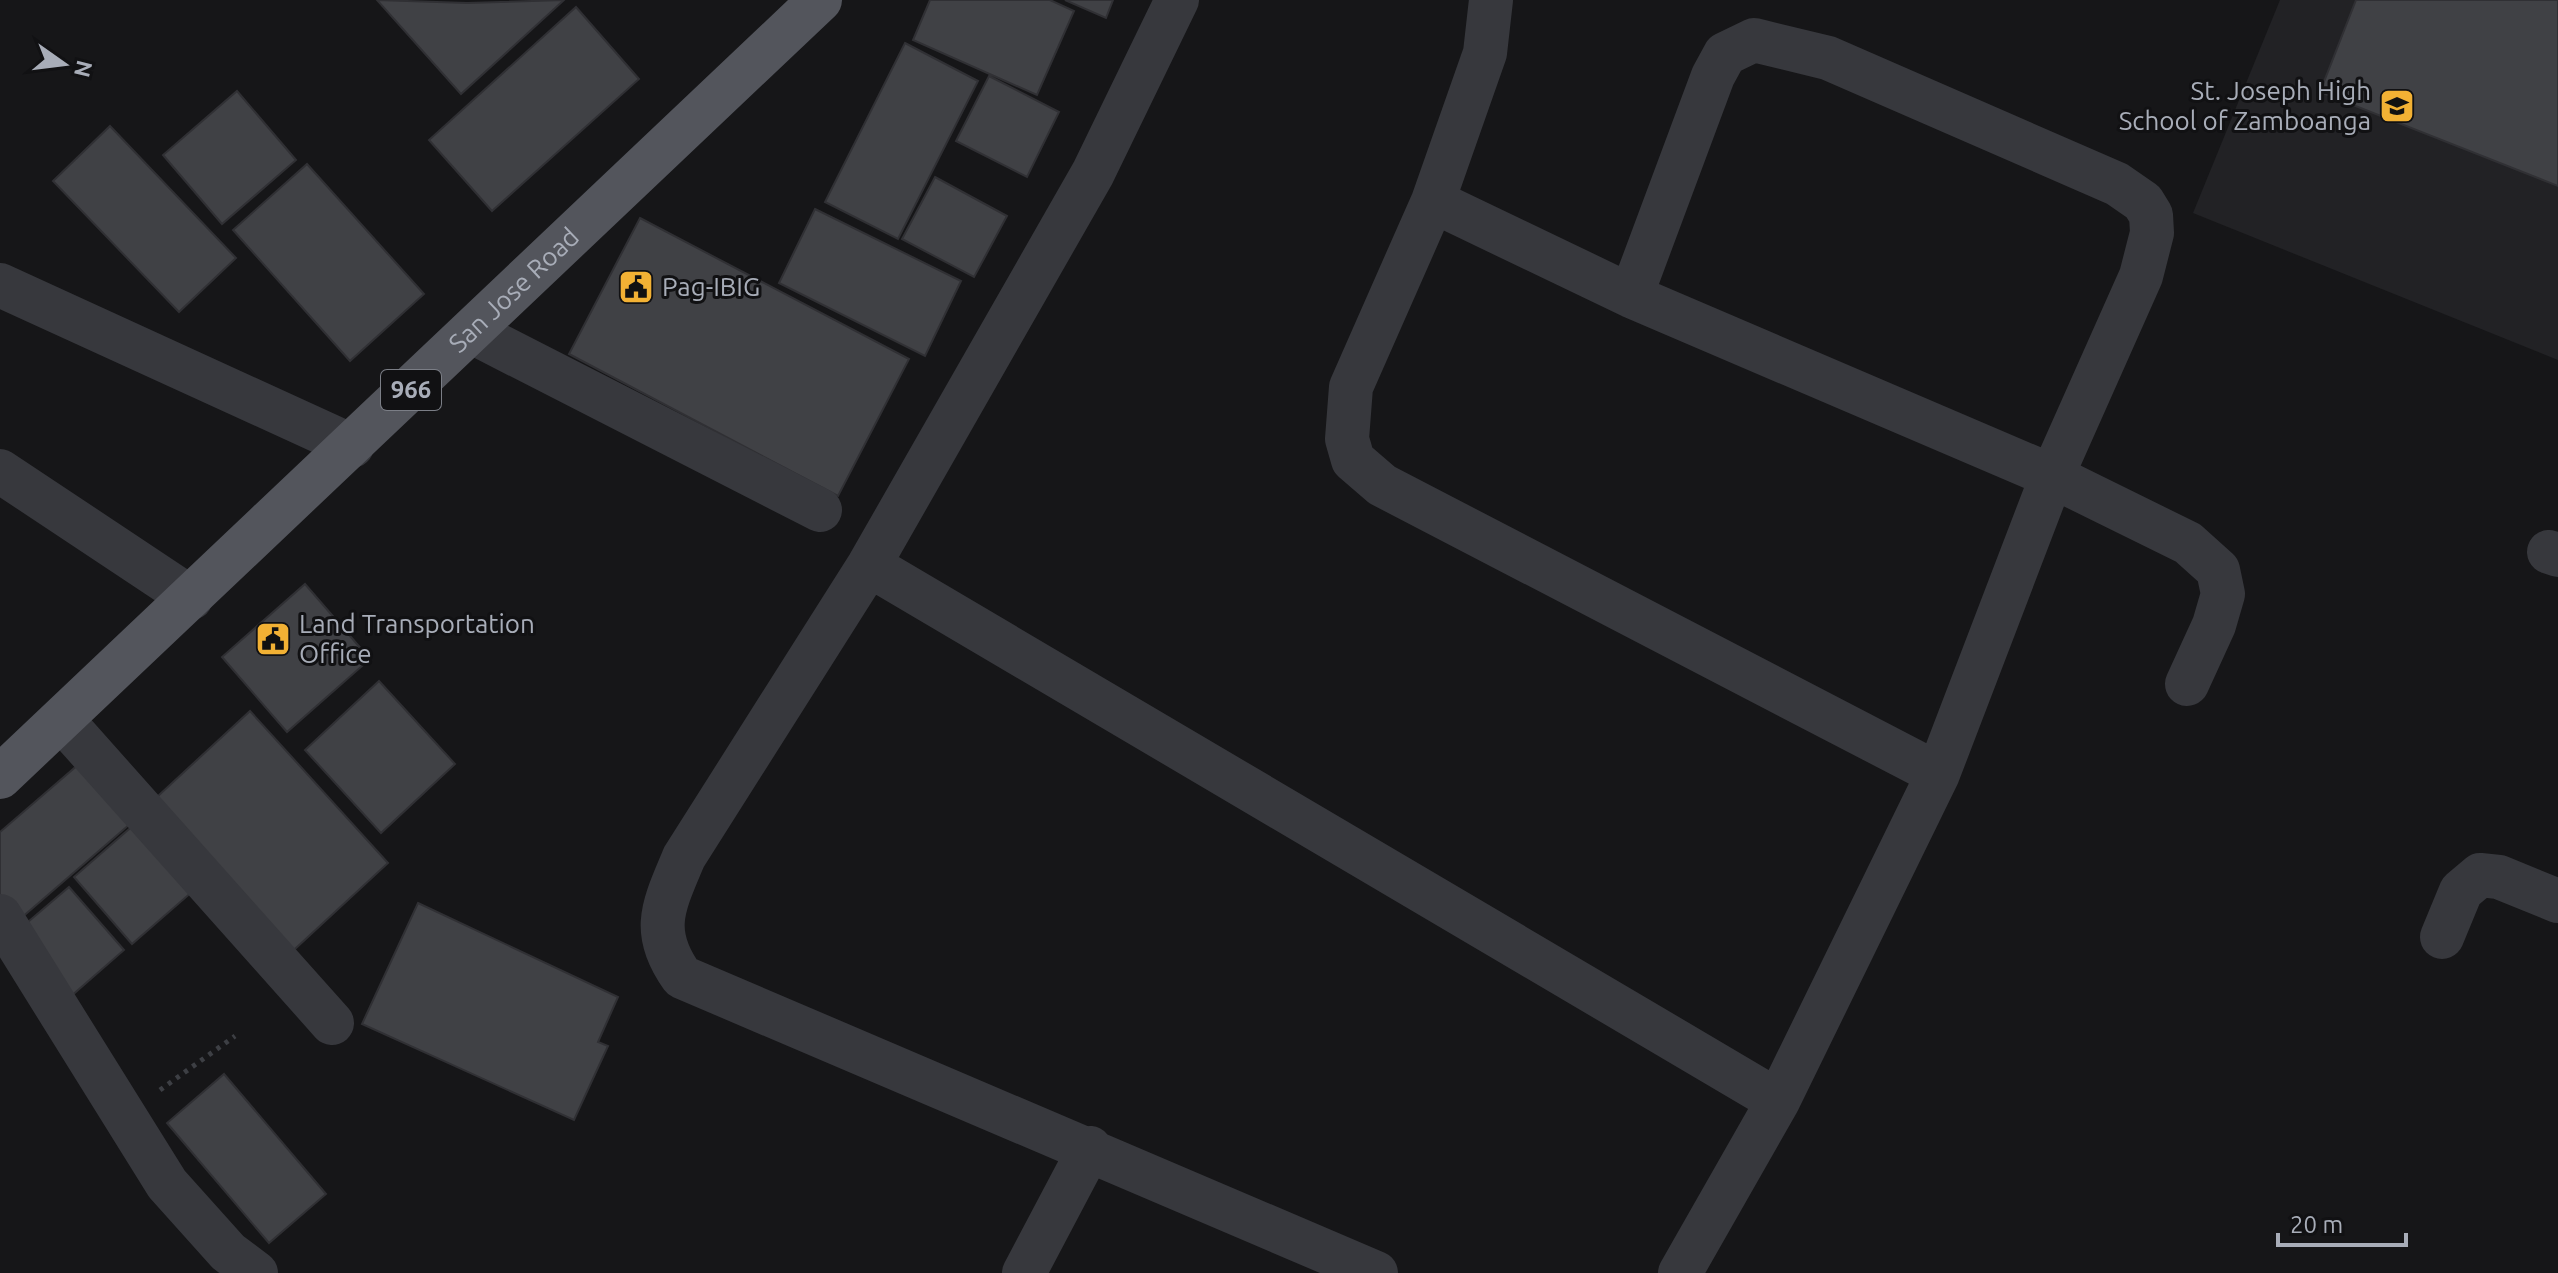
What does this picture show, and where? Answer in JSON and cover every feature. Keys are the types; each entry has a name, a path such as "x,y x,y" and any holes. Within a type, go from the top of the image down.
{"main road":[{"name":"San Jose Road","path":"0,777 820,0"}],"street":[{"path":"1177,0 1093,173 869,565 684,857 664,904 661,936 682,977 1090,1148 1376,1273"},
{"path":"1491,0 1485,53 1433,201 1351,387 1347,439 1353,460 1382,485 1938,774"},
{"path":"1631,296 1713,76 1725,54 1754,40 1773,42 1828,58 1969,117 2117,184 2143,202 2151,215 2152,233 2141,276 2052,476 1938,774 1778,1101 1680,1273"},
{"path":"1433,201 1631,296 2052,476 2188,543 2218,570 2223,594 2214,625 2187,684"},
{"path":"0,285 259,400 352,446"},
{"path":"472,332 820,510"},
{"path":"0,471 191,598"},
{"path":"869,565 1778,1101"},
{"path":"62,720 332,1023"},
{"path":"2442,937 2461,891 2480,875 2499,877 2558,901"},
{"path":"0,916 167,1184 195,1218 256,1273"},
{"path":"1024,1273 1090,1148"}],"path":[{"path":"124,1116 235,1036"}],"shaded area":[{"name":"St. Joseph High School of Zamboanga","path":"2280,0 2558,0 2558,360 2193,213"}],"building":[{"path":"377,0 467,3 564,0 461,94"},
{"path":"930,0 1050,0 1074,11 1037,95 913,40"},
{"path":"1065,0 1113,0 1106,18"},
{"path":"2356,0 2558,0 2558,186 2320,92"},
{"path":"576,7 639,79 492,211 429,140"},
{"path":"905,43 978,81 898,239 825,202"},
{"path":"989,76 1059,112 1027,177 956,141"},
{"path":"237,91 296,160 222,224 163,155"},
{"path":"110,126 236,258 179,312 53,181"},
{"path":"307,164 424,294 350,361 233,230"},
{"path":"935,177 1007,216 974,277 902,239"},
{"path":"815,209 961,281 925,356 779,283"},
{"path":"640,218 909,359 838,496 569,354"},
{"path":"305,584 370,659 287,732 222,657"},
{"path":"379,681 455,764 381,833 305,750"},
{"path":"250,711 388,863 283,960 145,808"},
{"path":"79,764 130,824 20,919 0,894 0,832"},
{"path":"136,823 193,891 132,944 74,877"},
{"path":"69,887 124,950 70,997 15,933"},
{"path":"418,903 618,997 598,1042 608,1046 574,1120 362,1024"},
{"path":"224,1074 326,1194 269,1243 167,1123"}],"place":[{"name":"St. Joseph High School of Zamboanga","path":"2397,106"},
{"name":"Pag-IBIG","path":"636,287"},
{"name":"Land Transportation Office","path":"273,639"}]}
